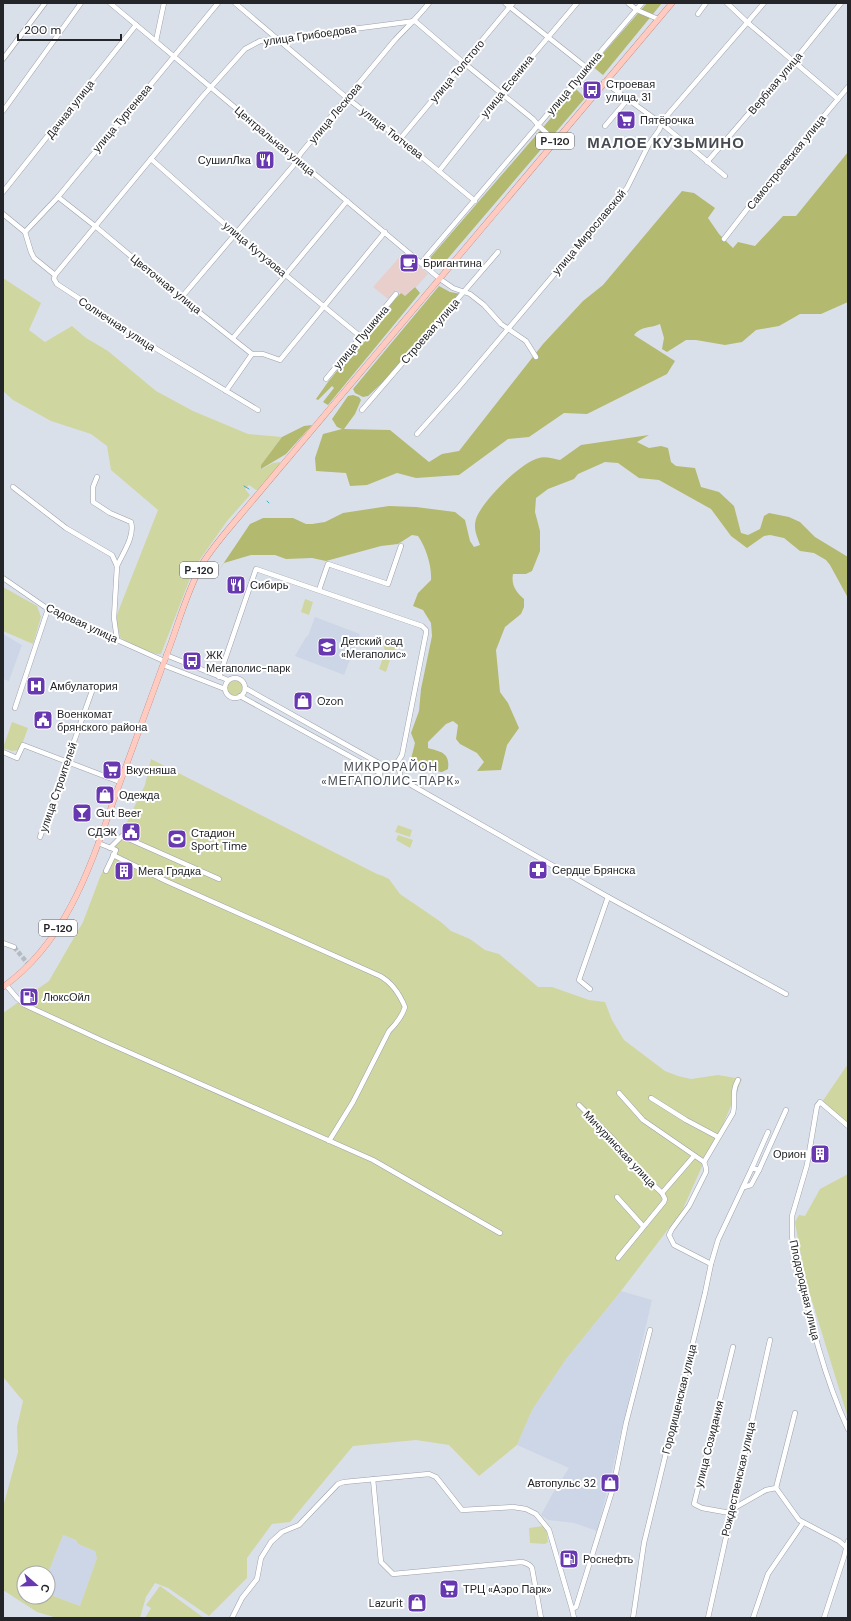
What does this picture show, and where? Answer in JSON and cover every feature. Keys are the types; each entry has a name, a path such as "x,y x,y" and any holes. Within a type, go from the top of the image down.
{"main road":[{"name":"Р-120","path":"4,986 34,959 58,929 74,903 98,843 164,660 200,568 212,549 672,3"}],"street":[{"path":"3,59 45,3"},
{"path":"3,111 81,3"},
{"name":"Центральная улица","path":"110,3 440,279 453,288 470,294 501,324 509,328 526,342 536,357"},
{"path":"156,41 164,3"},
{"name":"улица Тургенева","path":"25,232 58,197 218,3"},
{"name":"улица Тютчева","path":"235,3 347,98 400,139 475,201"},
{"name":"улица Лескова","path":"181,298 293,166 297,159 406,27 415,21 429,3"},
{"path":"505,3 512,5 548,38 587,68"},
{"name":"улица Есенина","path":"439,171 501,93 577,3"},
{"path":"628,3 636,10 658,19"},
{"name":"улица Пушкина","path":"421,263 642,3"},
{"path":"698,14 706,3"},
{"path":"727,3 747,22 838,98"},
{"name":"улица Мирославской","path":"417,434 627,188 649,144 676,104 723,52 764,3"},
{"name":"Вербная улица","path":"707,162 794,61 841,3"},
{"name":"улица Толстого","path":"400,139 512,5"},
{"path":"415,21 533,119 555,141"},
{"name":"улица Грибоедова","path":"55,275 245,49 260,41 415,21"},
{"name":"Дачная улица","path":"3,192 136,25"},
{"path":"576,80 586,88 589,100"},
{"path":"604,82 662,124 725,176"},
{"path":"586,88 592,87 598,90"},
{"name":"Самостроевская улица","path":"724,239 758,195 848,87"},
{"path":"605,126 628,99"},
{"name":"улица Кутузова","path":"151,159 236,234 360,337"},
{"name":"Цветочная улица","path":"58,197 96,226 181,298 252,354"},
{"path":"233,338 347,201"},
{"path":"3,214 25,232"},
{"name":"Солнечная улица","path":"25,232 34,258 55,275 54,279 57,284 182,365 258,410"},
{"path":"226,391 252,354 263,354 280,360 385,232"},
{"name":"Строевая улица","path":"362,410 498,252"},
{"name":"улица Пушкина","path":"326,379 396,294"},
{"path":"97,477 93,487 93,502 110,513 131,522 132,528 126,548 117,566 114,618 117,639"},
{"path":"13,487 66,528 112,555 117,566"},
{"path":"319,590 328,564 388,584 401,546"},
{"path":"219,677 256,569 422,626 426,630 402,755 395,766"},
{"name":"Садовая улица","path":"3,578 48,609 164,660"},
{"path":"15,708 48,609"},
{"path":"164,660 228,680"},
{"path":"164,660 225,689"},
{"path":"245,688 240,696 234,698 228,695 225,689 225,684 231,678 239,678 245,688 384,766"},
{"name":"улица Строителей","path":"40,837 92,691"},
{"path":"240,696 380,773 382,778 387,783 393,783 399,778"},
{"path":"3,752 17,758 22,744 120,782"},
{"path":"380,773 384,766 390,764 395,766 399,771 399,778"},
{"path":"399,778 608,897 786,994"},
{"path":"110,848 122,836 219,879"},
{"path":"98,843 116,850 106,871"},
{"path":"113,855 166,881 380,976 387,980 402,999 405,1007 403,1014 389,1031 353,1102 329,1141"},
{"path":"590,989 579,980 608,897"},
{"path":"3,943 14,947"},
{"path":"4,986 25,1005 373,1160 500,1233"},
{"path":"704,1162 733,1113 733,1090 738,1080"},
{"path":"619,1093 643,1120 704,1162 706,1172 686,1211 669,1235 674,1245 711,1264"},
{"path":"651,1098 686,1120 718,1137"},
{"name":"Плодородная улица","path":"848,1126 820,1102 815,1108 806,1164 792,1216 792,1236 820,1355 832,1393 848,1429"},
{"name":"Мичуринская улица","path":"579,1105 616,1141 629,1162 662,1193"},
{"name":"Городищенская улица","path":"744,1187 751,1184 759,1170 786,1110"},
{"name":"Городищенская улица","path":"633,1618 644,1543 704,1300 711,1264 718,1240 744,1187 768,1132"},
{"path":"618,1258 664,1202 665,1197 662,1193 694,1156"},
{"path":"752,1168 759,1170"},
{"path":"617,1197 643,1226"},
{"path":"572,1609 576,1607 613,1488 626,1423 650,1330"},
{"name":"Рождественская улица","path":"708,1618 770,1340"},
{"name":"улица Созидания","path":"730,1514 702,1508 694,1504 733,1347"},
{"path":"794,1413 776,1488 799,1520 839,1541 847,1549"},
{"path":"232,1618 242,1598 257,1579 261,1558 272,1542 282,1532 299,1525 338,1484 344,1482 429,1474 436,1477 462,1510 513,1507 526,1509 536,1514 549,1530 574,1618"},
{"path":"373,1479 381,1562 393,1574 516,1562 526,1563 531,1565 532,1568 541,1618"},
{"path":"732,1507 736,1507 766,1490 776,1488"},
{"path":"753,1618 768,1574 803,1523"},
{"path":"824,1618 847,1549 848,1541"}],"shaded area":[{"path":"404,252 428,274 405,296 396,290 388,299 373,287"},
{"name":"Детский сад «Мегаполис»","path":"315,617 360,634 344,675 295,656 308,636"},
{"path":"3,634 22,645 9,681 3,679"},
{"path":"621,1291 652,1300 597,1531 574,1523 548,1520 541,1515 569,1468 517,1445 532,1410 566,1359"},
{"path":"63,1535 76,1540 78,1544 95,1551 97,1558 80,1606 56,1597 56,1565 51,1565"}],"green space":[{"path":"647,3 662,3 603,75 592,66"},
{"path":"576,89 585,98 444,263 437,264 429,259"},
{"path":"848,152 848,302 821,314 800,314 779,326 756,330 742,342 725,345 696,340 686,340 667,352 662,349 664,338 660,324 643,328 634,335 675,361 667,374 587,414 564,413 529,437 508,439 459,475 416,478 397,473 367,485 350,486 346,473 316,471 315,458 323,434 342,429 337,427 332,419 348,396 353,395 359,397 361,400 355,414 344,429 390,430 429,462 442,454 459,451 543,344 583,301 603,285 682,191 694,193 715,208 708,218 719,234 733,248 738,242 755,246 783,216 796,216"},
{"path":"3,278 41,303 29,330 45,342 72,326 86,338 108,351 156,391 193,411 248,434 282,437 261,465 262,469 273,463 280,462 280,464 258,490 249,485 245,489 250,495 227,521 194,568 161,654 146,651 120,637 116,617 158,510 111,470 107,446 91,434 51,421 13,400 3,391"},
{"path":"439,286 450,292 461,294 395,371 368,396 363,397 355,393 353,389"},
{"path":"415,287 420,293 328,405 323,402 334,388 332,386 318,400 316,399 396,298 401,293 405,296"},
{"path":"312,425 286,454 261,469 261,465 282,437 304,426"},
{"path":"649,435 637,442 649,448 661,446 668,448 671,462 676,466 695,468 701,487 719,492 734,506 741,533 748,535 760,529 764,516 769,513 789,517 800,522 815,537 848,557 848,598 826,560 814,553 800,551 784,538 770,535 764,536 747,548 731,536 711,509 659,480 639,478 618,463 605,462 578,474 574,479 548,489 536,498 535,512 540,531 540,551 532,571 526,574 513,574 513,585 516,591 524,599 524,607 521,614 505,627 496,650 500,692 508,703 519,728 507,745 501,770 477,771 484,762 477,753 460,744 456,739 458,725 453,721 446,724 428,742 428,748 441,752 446,756 448,760 448,769 442,772 414,768 410,763 415,743 411,733 419,711 421,689 432,636 431,623 423,610 413,606 418,593 431,580 431,569 428,557 418,536 412,535 398,544 381,546 326,561 312,558 286,559 275,555 251,555 224,563 217,573 250,524 263,518 293,518 306,524 312,524 325,522 343,513 389,506 416,507 455,512 465,520 470,541 474,547 480,545 475,526 476,519 480,511 503,483 531,461 541,457 560,460 581,445"},
{"path":"3,587 37,606 41,617 33,644 3,631"},
{"path":"305,599 313,602 309,615 301,612"},
{"path":"388,641 392,641 396,647 392,653 388,653 384,649 384,645"},
{"path":"384,655 391,657 386,672 379,669"},
{"path":"235,680 241,682 243,688 241,694 235,696 229,694 227,688 229,682"},
{"path":"12,722 28,728 20,750 12,751 3,748"},
{"path":"151,759 389,879 400,894 441,922 451,931 470,939 485,950 499,954 538,987 552,987 589,1000 605,1002 612,1020 624,1040 665,1071 691,1079 718,1075 742,1079 718,1137 704,1162 682,1211 621,1291 566,1359 532,1410 517,1445 479,1476 449,1445 416,1440 353,1446 290,1522 272,1524 247,1558 247,1578 209,1616 168,1588 155,1583 146,1597 140,1618 57,1618 37,1612 26,1605 56,1605 56,1597 80,1606 97,1558 95,1551 78,1544 76,1540 63,1535 51,1565 16,1565 16,1598 3,1590 3,1507 18,1452 17,1427 23,1401 3,1377 3,1013 49,981 83,922 100,877 145,785"},
{"path":"398,825 412,830 410,837 395,832"},
{"path":"398,835 413,840 410,848 396,840"},
{"path":"848,1064 848,1123 822,1102"},
{"path":"848,1174 848,1418 805,1278 795,1222 799,1215 805,1216 820,1189"},
{"path":"543,1526 546,1528 548,1542 545,1544 530,1543 529,1528"},
{"path":"160,1586 204,1618 145,1618 151,1608 146,1605"}],"waterway":[{"path":"244,486 249,489"}],"tunnel":[{"path":"14,947 29,965"}],"place":[{"name":"Строевая улица, 31","path":"592,90"},
{"name":"Пятёрочка","path":"626,120"},
{"name":"СушилЛка","path":"265,160"},
{"name":"Бригантина","path":"409,263"},
{"name":"Сибирь","path":"236,585"},
{"name":"Детский сад «Мегаполис»","path":"327,647"},
{"name":"ЖК Мегаполис-парк","path":"192,661"},
{"name":"Амбулатория","path":"36,686"},
{"name":"Ozon","path":"303,701"},
{"name":"Военкомат брянского района","path":"43,720"},
{"name":"Вкусняша","path":"112,770"},
{"name":"Одежда","path":"105,795"},
{"name":"Gut Beer","path":"82,813"},
{"name":"СДЭК","path":"131,832"},
{"name":"Стадион Sport Time","path":"177,839"},
{"name":"Сердце Брянска","path":"538,870"},
{"name":"Мега Грядка","path":"124,871"},
{"name":"ЛюксОйл","path":"29,997"},
{"name":"Орион","path":"820,1154"},
{"name":"Автопульс 32","path":"610,1483"},
{"name":"Роснефть","path":"569,1559"},
{"name":"ТРЦ «Аэро Парк»","path":"449,1589"},
{"name":"Lazurit","path":"417,1603"}],"district":[{"name":"МАЛОЕ КУЗЬМИНО","path":"666,143"},
{"name":"МИКРОРАЙОН «МЕГАПОЛИС-ПАРК»","path":"391,774"}]}
